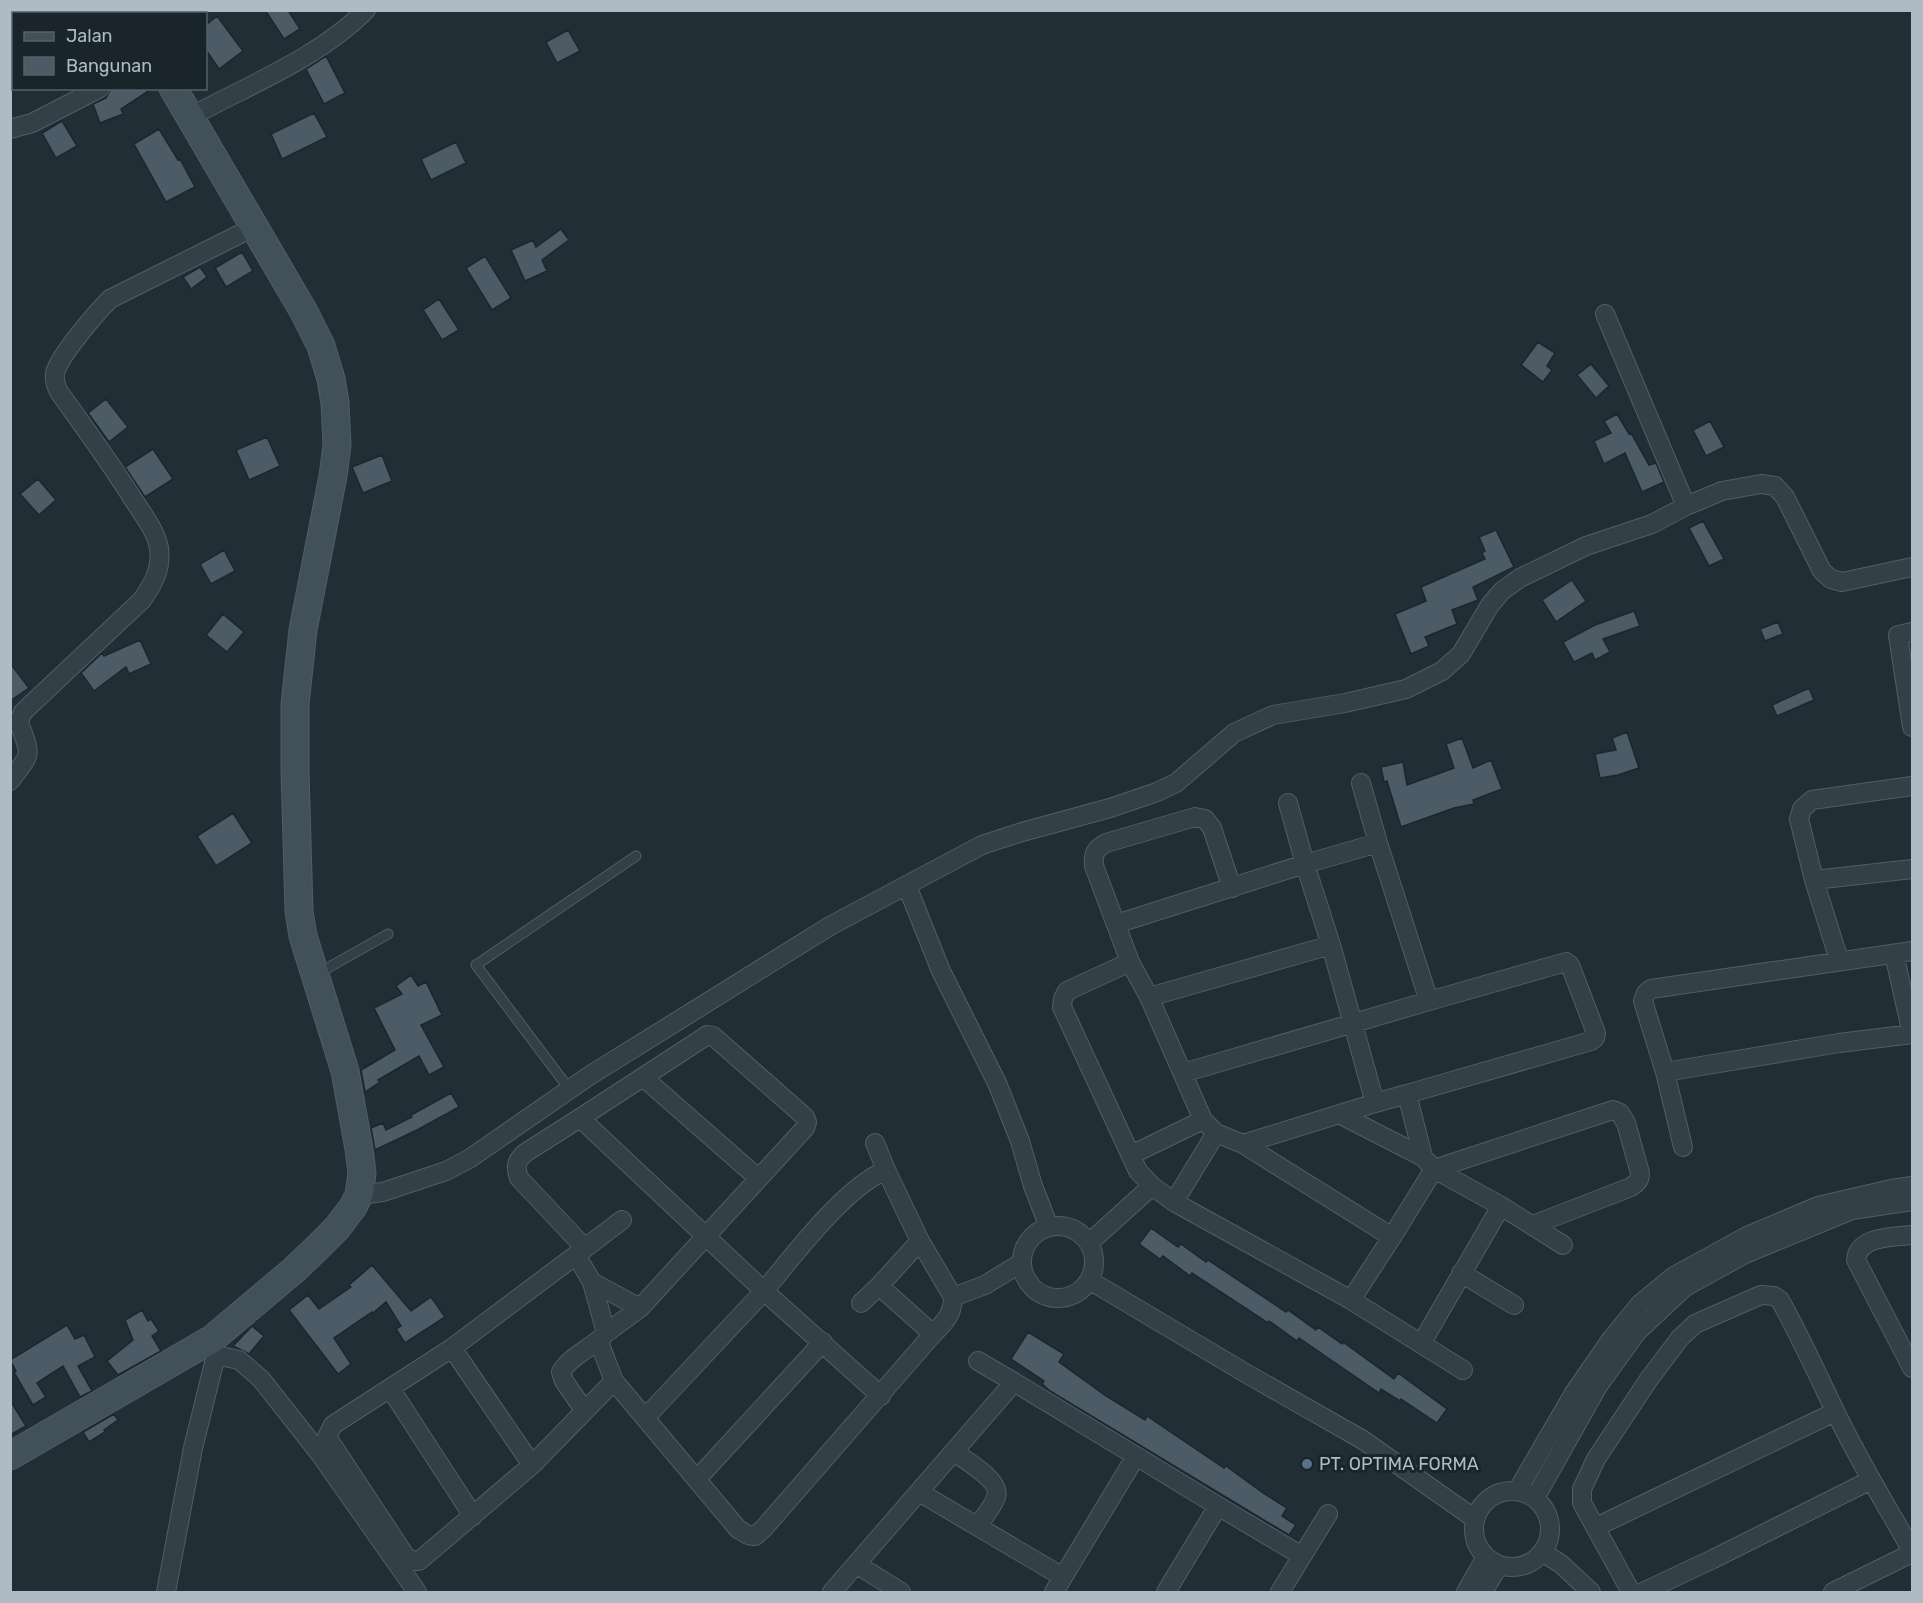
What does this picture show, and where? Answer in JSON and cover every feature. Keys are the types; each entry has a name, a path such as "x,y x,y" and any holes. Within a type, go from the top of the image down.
{"street":[{"path":"190,117 307,55 338,35 366,10"},
{"path":"10,129 32,123 96,90"},
{"path":"10,1456 138,1383 214,1347 318,1247 348,1214 359,1195 362,1173 345,1071 303,936 299,911 295,704 303,630 337,445 337,421 331,379 321,346 304,312 174,90"},
{"path":"10,782 28,756 29,750 19,722 23,712 142,600 155,581 159,563 159,547 142,513 59,392 55,381 56,371 91,319 110,299 254,227"},
{"path":"1605,315 1686,506"},
{"path":"359,1195 383,1192 446,1171 469,1159 570,1090 830,926 982,845 1157,792 1176,783 1234,733 1273,715 1345,704 1406,689 1442,671 1461,654 1490,605 1502,591 1520,578 1578,549 1652,524 1722,491 1761,484 1775,486 1785,497 1821,571 1831,579 1842,582 1912,567"},
{"path":"1912,632 1898,635 1912,727"},
{"path":"1361,783 1429,1001"},
{"path":"1839,960 1814,880 1799,819 1802,809 1812,800 1912,786"},
{"path":"1288,803 1331,945 1374,1103"},
{"path":"1232,888 1212,828 1205,819 1195,817 1106,843 1097,848 1093,855 1130,962 1210,1127 1243,1144 1392,1237"},
{"path":"1116,924 1378,843"},
{"path":"1814,880 1912,869"},
{"path":"907,886 941,971 997,1083 1020,1141 1033,1186 1049,1227"},
{"path":"1149,998 1331,945"},
{"path":"1683,1147 1665,1072 1643,1001 1646,993 1652,989 1912,951"},
{"path":"1665,1072 1839,1043 1912,1034 1894,954"},
{"path":"1130,962 1067,991 1062,1007 1138,1172 1174,1202 1351,1300 1463,1370"},
{"path":"1183,1073 1566,962 1570,965 1596,1033 1595,1038 1591,1041 1374,1103 1243,1144"},
{"path":"584,1410 564,1381 561,1371 567,1364 602,1337 640,1308 811,1122 713,1036 707,1035 519,1158 516,1168 519,1178 580,1251 592,1282 602,1337 614,1381 738,1529 755,1536 881,1396 952,1311 953,1297 920,1241 874,1143"},
{"path":"644,1078 758,1178"},
{"path":"1351,1300 1392,1237 1428,1163 1407,1094"},
{"path":"1428,1163 1613,1110 1620,1113 1626,1123 1640,1179 1631,1187 1533,1225"},
{"path":"1341,1115 1502,1206 1563,1245"},
{"path":"580,1118 764,1291 881,1396"},
{"path":"1131,1155 1210,1127"},
{"path":"1174,1202 1210,1127"},
{"path":"645,1418 859,1185 886,1170"},
{"path":"1089,1243 1152,1186"},
{"path":"1517,1491 1574,1393 1612,1338 1640,1304 1674,1276 1747,1236 1818,1206 1912,1186"},
{"path":"1535,1498 1598,1386 1637,1332 1685,1287 1745,1254 1852,1210 1912,1201"},
{"path":"1421,1344 1502,1206"},
{"path":"614,1381 532,1465 420,1561 410,1559 329,1442 328,1431 333,1425 452,1348 622,1220"},
{"path":"1062,1226 1082,1235 1089,1243 1094,1262 1089,1280 1076,1293 1066,1297 1055,1298 1035,1291 1023,1273 1022,1254 1029,1239 1035,1233 1049,1227 1062,1226"},
{"path":"1912,1234 1878,1239 1862,1246 1857,1252 1856,1260 1912,1368"},
{"path":"861,1303 920,1241"},
{"path":"953,1297 985,1285 1022,1263"},
{"path":"1461,1273 1514,1305"},
{"path":"1089,1280 1363,1440 1475,1519"},
{"path":"592,1282 640,1308"},
{"path":"879,1286 933,1334"},
{"path":"1631,1593 1582,1503 1582,1489 1587,1476 1613,1432 1680,1338 1695,1324 1761,1295 1774,1296 1780,1300 1803,1340 1835,1412 1912,1552 1833,1593"},
{"path":"697,1479 823,1342"},
{"path":"166,1593 214,1347"},
{"path":"214,1347 239,1360 261,1379 320,1454 417,1593"},
{"path":"452,1348 532,1465"},
{"path":"978,1361 1302,1556"},
{"path":"832,1593 1014,1382"},
{"path":"390,1388 473,1516"},
{"path":"1596,1527 1835,1412"},
{"path":"954,1452 993,1482 997,1489 996,1497 978,1525"},
{"path":"919,1492 978,1525 1058,1585 1136,1456"},
{"path":"1643,1593 1871,1479"},
{"path":"1517,1491 1535,1498 1543,1506 1550,1529 1548,1541 1534,1560 1511,1567 1493,1561 1476,1540 1475,1519 1481,1507 1491,1497 1504,1492 1517,1491"},
{"path":"1166,1593 1218,1506"},
{"path":"1280,1593 1329,1514"},
{"path":"1542,1552 1561,1564 1591,1593"},
{"path":"1466,1593 1493,1561"},
{"path":"1483,1593 1493,1561"},
{"path":"856,1564 901,1593"}],"lane":[{"path":"570,1090 476,965 636,856"},
{"path":"315,975 388,934"}],"building":[{"path":"265,10 288,10 300,29 284,39"},
{"path":"217,16 243,51 219,69 207,51 207,24"},
{"path":"568,30 580,51 557,63 546,42"},
{"path":"326,56 345,93 324,104 306,69"},
{"path":"110,90 150,90 121,109 123,114 100,123 93,104 106,98"},
{"path":"314,113 327,137 282,159 271,134"},
{"path":"62,121 77,146 56,158 42,133"},
{"path":"159,129 178,160 180,159 195,187 166,202 134,144"},
{"path":"456,142 466,163 431,180 421,159"},
{"path":"561,229 569,240 542,260 547,271 525,281 511,250 533,240 536,247"},
{"path":"242,252 253,271 226,287 215,268"},
{"path":"485,256 511,298 492,310 466,268"},
{"path":"200,267 207,277 191,289 183,277"},
{"path":"439,299 459,330 442,340 423,310"},
{"path":"1538,342 1555,353 1547,366 1552,370 1543,382 1521,365"},
{"path":"1591,364 1609,386 1596,398 1577,375"},
{"path":"106,399 128,427 109,442 88,413"},
{"path":"1617,414 1649,465 1656,463 1664,482 1642,492 1625,453 1604,464 1594,441 1611,433 1604,421"},
{"path":"1710,421 1724,447 1706,456 1693,430"},
{"path":"267,437 280,466 249,480 236,450"},
{"path":"153,449 173,479 145,497 125,467"},
{"path":"382,455 392,481 363,493 352,467"},
{"path":"38,479 56,500 39,515 20,494"},
{"path":"1703,521 1724,559 1709,566 1689,528"},
{"path":"1496,530 1514,567 1473,587 1478,600 1452,610 1457,624 1425,637 1429,646 1411,654 1395,614 1426,601 1421,587 1485,559 1482,553 1485,551 1479,537"},
{"path":"224,550 235,571 211,584 200,564"},
{"path":"1572,580 1586,601 1556,622 1542,600"},
{"path":"1634,611 1640,626 1603,639 1610,652 1595,660 1592,653 1574,662 1563,642 1595,625"},
{"path":"223,614 244,632 227,652 206,635"},
{"path":"1778,622 1783,634 1765,641 1760,629"},
{"path":"140,640 151,664 129,674 126,667 94,691 81,673 102,653 104,656"},
{"path":"10,663 29,688 10,701"},
{"path":"1809,688 1814,700 1777,716 1772,705"},
{"path":"1627,732 1639,768 1600,778 1595,754 1616,750 1612,738"},
{"path":"1462,738 1473,768 1491,760 1502,789 1473,800 1474,804 1454,808 1401,827 1387,781 1384,782 1381,767 1403,762 1407,785 1454,768 1446,744"},
{"path":"233,813 252,843 216,866 197,836"},
{"path":"411,975 418,986 426,982 442,1015 421,1025 444,1067 429,1075 419,1056 378,1080 380,1082 365,1092 361,1070 395,1050 374,1008 402,994 396,986"},
{"path":"451,1093 459,1107 375,1150 371,1128 383,1123 386,1130"},
{"path":"1151,1228 1178,1247 1181,1244 1206,1262 1208,1260 1316,1330 1318,1327 1342,1344 1343,1342 1394,1379 1398,1373 1447,1409 1437,1423 1401,1399 1400,1401 1381,1389 1379,1393 1299,1338 1297,1341 1192,1273 1190,1276 1163,1256 1160,1259 1139,1244"},
{"path":"372,1265 411,1311 431,1297 445,1317 405,1343 396,1329 401,1326 386,1302 334,1338 351,1364 338,1374 289,1310 308,1295 319,1309 351,1287 349,1285"},
{"path":"142,1310 148,1321 151,1319 159,1331 152,1336 161,1351 118,1375 107,1361 133,1340 125,1320"},
{"path":"67,1325 75,1339 84,1335 95,1357 78,1366 92,1391 80,1397 63,1366 37,1383 46,1397 33,1405 14,1372 16,1371 10,1360"},
{"path":"252,1326 264,1336 249,1354 233,1346"},
{"path":"1028,1332 1064,1354 1059,1362 1106,1396 1145,1420 1147,1416 1287,1508 1282,1516 1296,1525 1289,1535 1050,1391 1042,1384 1044,1381 1011,1359"},
{"path":"10,1400 26,1426 10,1435"},
{"path":"114,1414 118,1420 89,1442 83,1432"}],"place":[{"name":"PT. OPTIMA FORMA","path":"1307,1464"}]}
